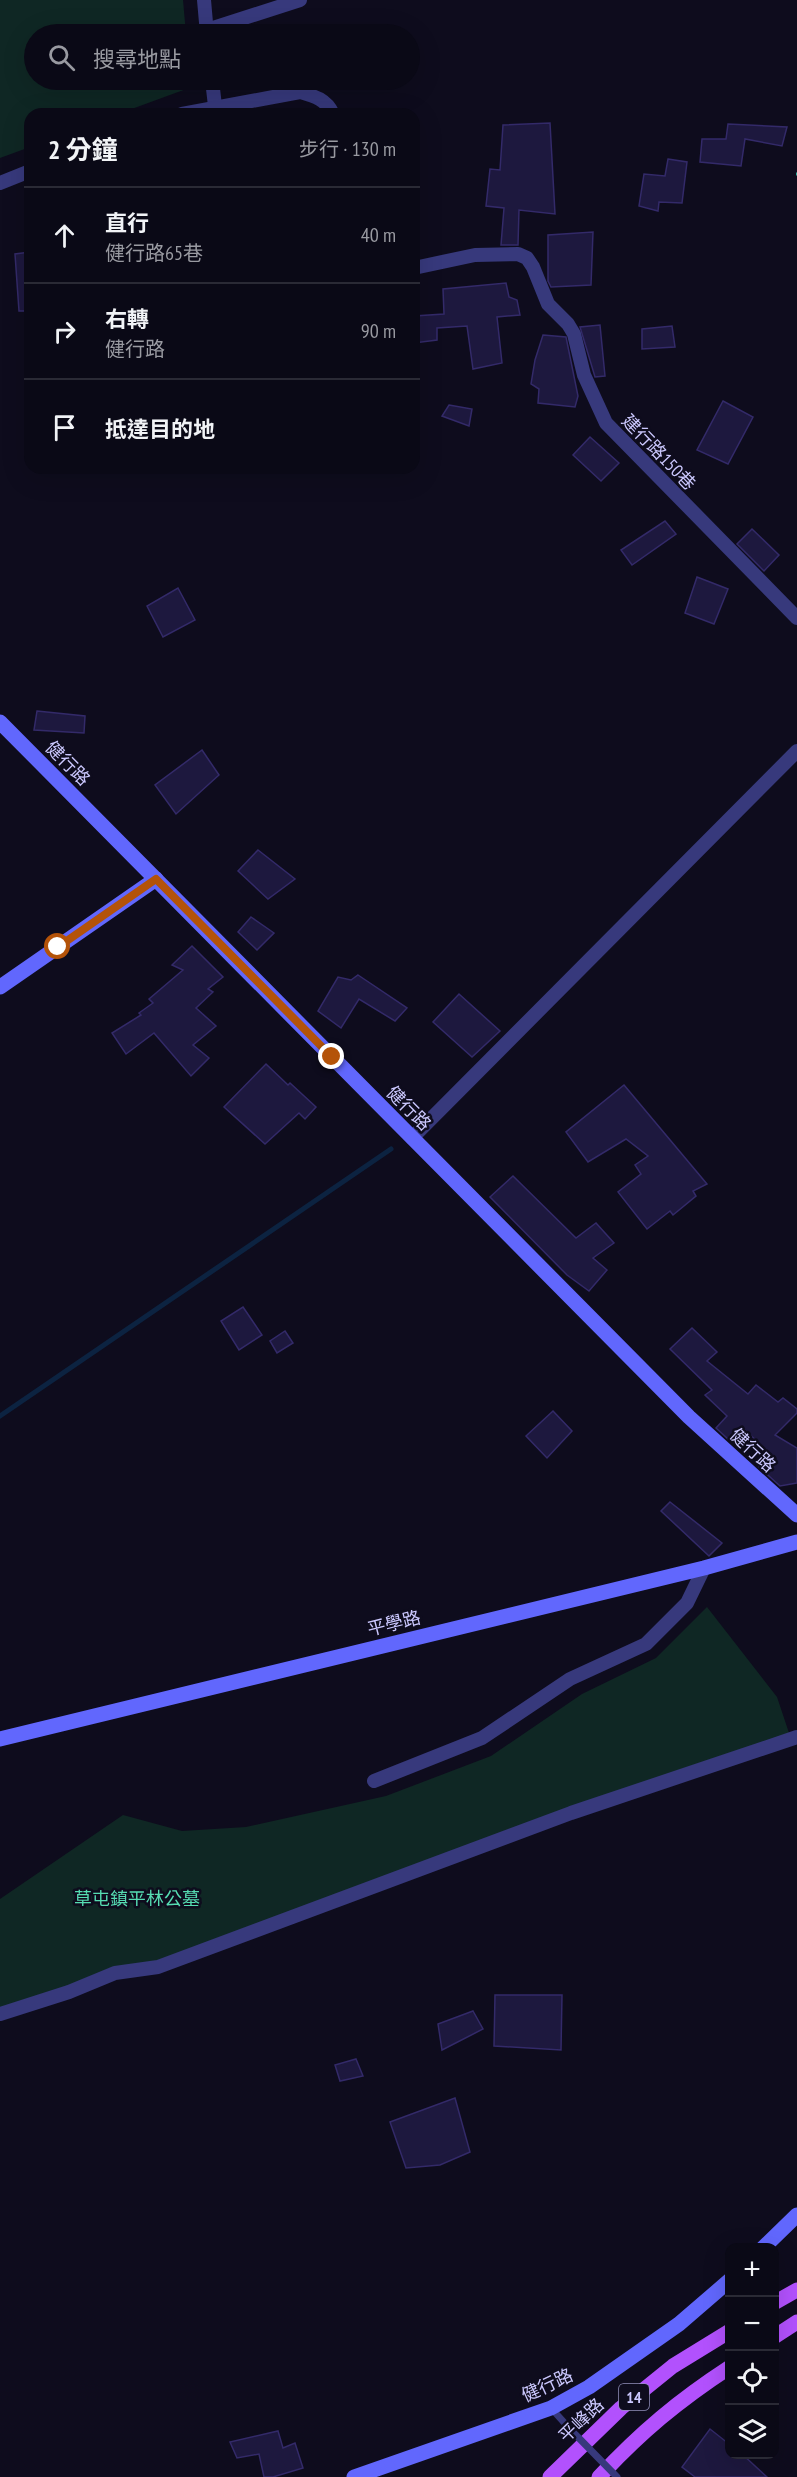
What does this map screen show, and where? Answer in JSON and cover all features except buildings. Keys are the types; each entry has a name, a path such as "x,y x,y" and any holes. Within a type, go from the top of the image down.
{"main road":[{"path":"779,2300 797,2290"},
{"path":"779,2334 797,2322"},
{"name":"平峰路","path":"550,2477 621,2408 673,2366 725,2334"},
{"name":"14","path":"599,2477 640,2433 692,2392 725,2370"}],"street":[{"path":"204,0 206,24"},
{"path":"230,24 300,0"},
{"path":"213,90 215,106"},
{"path":"207,108 300,92 318,98 330,108"},
{"path":"0,183 24,173"},
{"name":"建行路150巷","path":"420,267 474,255 518,254 526,258 533,267 548,304 568,324 574,334 584,375 606,423 797,618"},
{"name":"健行路","path":"0,722 689,1417 797,1515"},
{"path":"412,1138 797,751"},
{"path":"0,987 156,879"},
{"name":"平學路","path":"0,1739 704,1568 797,1542"},
{"path":"374,1781 482,1738 570,1679 646,1644 687,1603 704,1568"},
{"path":"0,2014 69,1992 115,1972 159,1967 571,1813 797,1737"},
{"path":"768,2243 797,2215"},
{"name":"健行路","path":"354,2477 551,2408 589,2387 679,2324 725,2284"}],"lane":[{"path":"551,2408 617,2477"}],"green space":[{"path":"0,0 183,0 185,24 24,24 24,90 184,90 134,108 24,108 24,149 0,158"},
{"name":"草屯鎮平林公墓","path":"707,1607 777,1697 791,1739 330,1901 160,1972 109,1976 0,2014 0,1899 123,1815 182,1831 246,1827 386,1796 491,1756 582,1694 656,1658"}],"waterway":[{"path":"0,1416 391,1149"}],"route":[{"path":"58,947 156,879 332,1057"}]}
